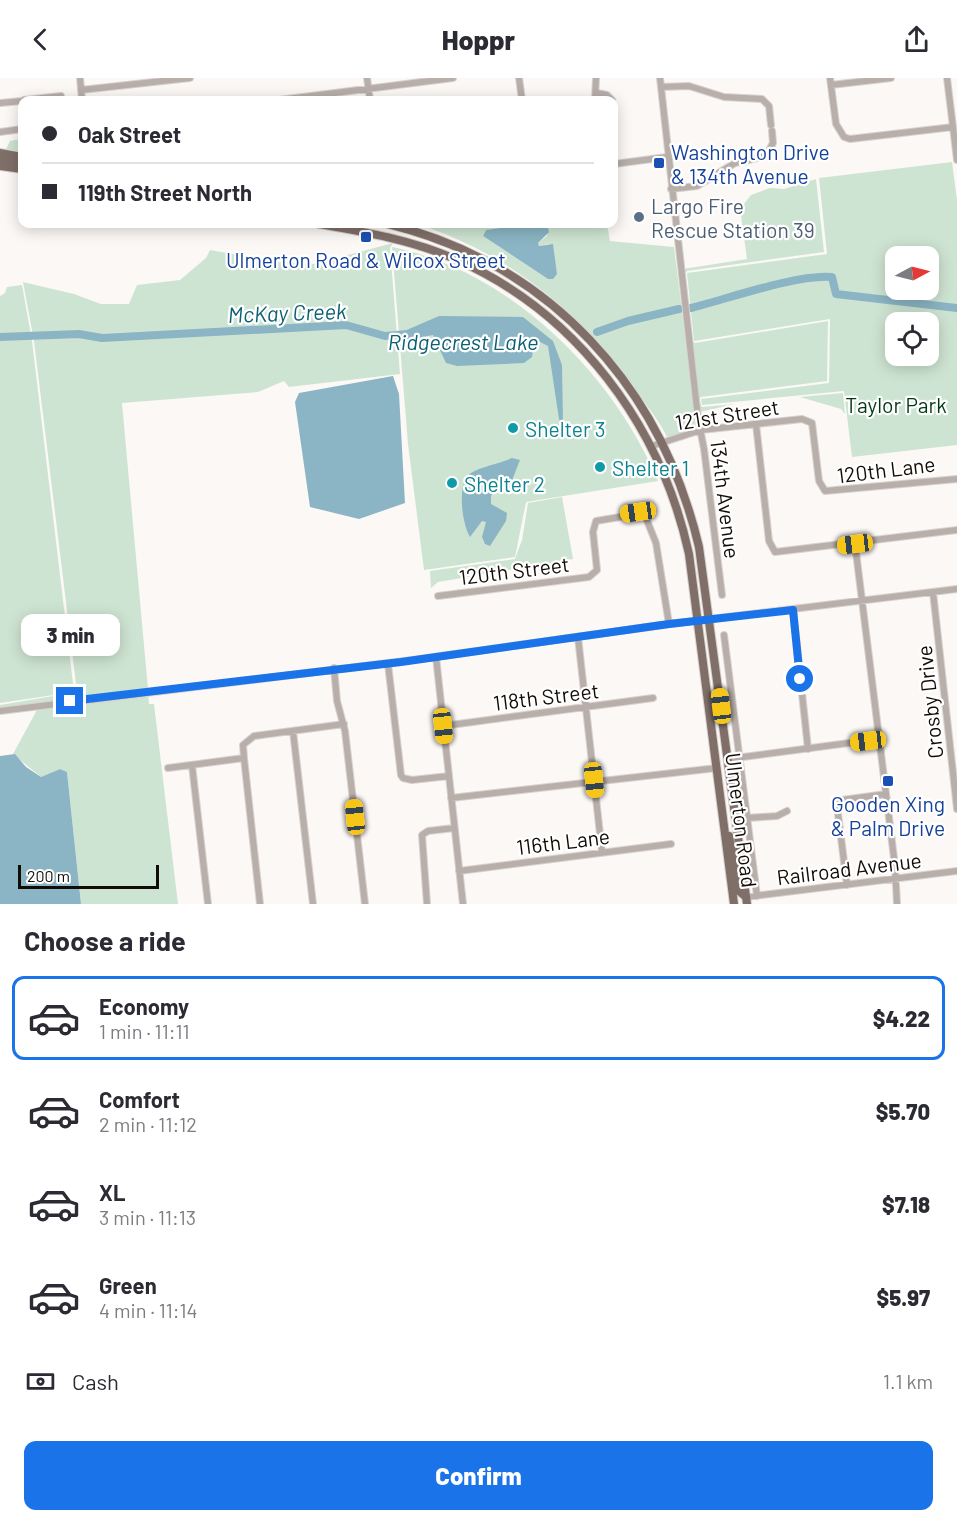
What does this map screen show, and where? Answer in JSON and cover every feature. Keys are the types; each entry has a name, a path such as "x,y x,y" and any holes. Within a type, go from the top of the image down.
{"main road":[{"path":"0,153 18,156"},
{"path":"0,161 18,163"},
{"path":"0,166 18,169"},
{"name":"Ulmerton Road","path":"340,228 382,236 455,259 486,274 544,315 573,340 621,395 652,446 674,498 683,529 699,621 724,827 740,901"},
{"name":"Ulmerton Road","path":"401,228 430,236 479,257 508,273 551,304 586,335 621,375 663,441 693,520 710,620 738,839 740,901"},
{"path":"717,768 725,778 731,820 738,839"},
{"path":"724,827 733,845 740,901"}],"street":[{"path":"80,78 82,96"},
{"path":"113,78 114,88"},
{"path":"81,90 190,78"},
{"path":"367,78 370,96"},
{"path":"312,96 453,78"},
{"path":"519,78 521,96"},
{"path":"596,78 596,96"},
{"name":"134th Avenue","path":"660,78 684,301 722,595"},
{"path":"891,78 831,82 837,128 844,137 850,139 953,127"},
{"path":"947,78 957,160"},
{"path":"661,87 682,85 724,98 762,99 769,106 773,143 766,156 735,163 697,186 671,189"},
{"path":"0,103 18,101"},
{"path":"0,132 18,130"},
{"path":"618,163 667,157"},
{"path":"382,236 385,228"},
{"name":"121st Street","path":"652,446 701,430 808,420 813,428 821,487"},
{"path":"756,424 771,547 775,552 957,530"},
{"name":"120th Lane","path":"821,487 832,492 957,479"},
{"name":"120th Street","path":"438,596 594,574 597,564 593,532 596,520 644,513 656,543 669,624"},
{"path":"855,544 896,879 897,904"},
{"path":"0,711 388,664 669,624 957,589"},
{"name":"Crosby Drive","path":"933,592 957,809"},
{"path":"793,610 808,749"},
{"path":"724,635 757,896"},
{"path":"578,637 602,852"},
{"path":"436,657 464,904"},
{"path":"388,664 400,770 403,778 412,780 449,776"},
{"path":"333,669 337,701 344,724 365,904"},
{"name":"118th Street","path":"443,726 653,698"},
{"path":"260,904 243,745 250,738 344,724"},
{"path":"292,731 313,904"},
{"path":"728,759 879,740"},
{"path":"168,768 244,758"},
{"path":"192,765 208,904"},
{"path":"451,798 594,780 717,768"},
{"path":"847,885 837,806 842,800 886,794"},
{"path":"747,818 777,816 788,811"},
{"path":"427,904 422,835 428,831 454,828"},
{"name":"116th Lane","path":"459,871 671,844"},
{"name":"Railroad Avenue","path":"740,901 757,896 957,870"}],"green space":[{"path":"18,140 18,151 6,149 10,141"},
{"name":"Taylor Park","path":"952,162 957,200 957,445 852,457 844,391 702,405 701,399 829,383 830,319 694,341 687,273 827,254 819,178"},
{"path":"816,179 824,252 687,271 685,274 692,341 695,343 828,321 827,381 701,397 699,400 702,407 735,404 700,412 683,269 747,259 740,209 751,195 770,188 784,189"},
{"path":"429,228 500,228 486,230 483,236 548,279 549,244 539,246 538,243 547,236 547,228 608,228 610,241 674,247 697,429 667,437 622,371 575,319 521,275 461,241"},
{"path":"393,243 390,248 400,374 289,387 284,381 258,392 122,403 148,689 0,708 0,705 77,692 34,341 23,282 74,294 101,304 129,304 137,285 180,280 206,258 210,250 276,262 314,264"},
{"path":"392,247 435,260 477,278 516,303 552,333 585,366 614,402 638,441 658,481 526,502 515,557 424,570 408,444"},
{"path":"22,285 32,341 74,692 0,703 0,296 5,293 7,287"},
{"path":"843,393 845,414 841,409 800,397"},
{"path":"562,497 573,559 438,582 431,588 430,571 515,559 522,540 528,503"},
{"path":"148,694 149,704 154,704 178,904 81,904 67,772 60,769 41,777 13,754 38,708"}],"water":[{"path":"548,228 549,232 538,243 539,246 553,244 557,274 553,279 548,279 483,236 486,230"},
{"name":"Ridgecrest Lake","path":"439,316 523,317 553,341 562,365 563,422 559,419 548,346 538,341 534,343 532,357 524,363 457,366 446,363 433,335 405,340 399,336 402,332"},
{"path":"393,376 399,394 405,503 359,519 310,507 295,402 299,393"},
{"path":"512,458 520,460 511,483 494,491 491,496 491,504 507,513 506,521 490,546 485,544 482,537 486,522 482,521 470,537 467,531 462,504 463,485 471,473"},
{"path":"15,754 26,767 41,777 60,769 67,772 81,904 0,904 0,756"}],"waterway":[{"name":"McKay Creek","path":"691,308 781,283 817,277 832,277 836,294 957,308"},
{"name":"McKay Creek","path":"597,332 628,321 679,309"},
{"name":"McKay Creek","path":"0,337 79,334 102,338 346,325 385,336 408,334"}],"place":[{"name":"Washington Drive & 134th Avenue","path":"659,163"},
{"name":"Largo Fire Rescue Station 39","path":"639,217"},
{"name":"Ulmerton Road & Wilcox Street","path":"366,237"},
{"name":"Shelter 3","path":"513,428"},
{"name":"Shelter 1","path":"600,467"},
{"name":"Shelter 2","path":"452,483"},
{"name":"Gooden Xing & Palm Drive","path":"888,781"}],"route":[{"path":"70,701 401,662 669,624 793,610 800,679"}]}
